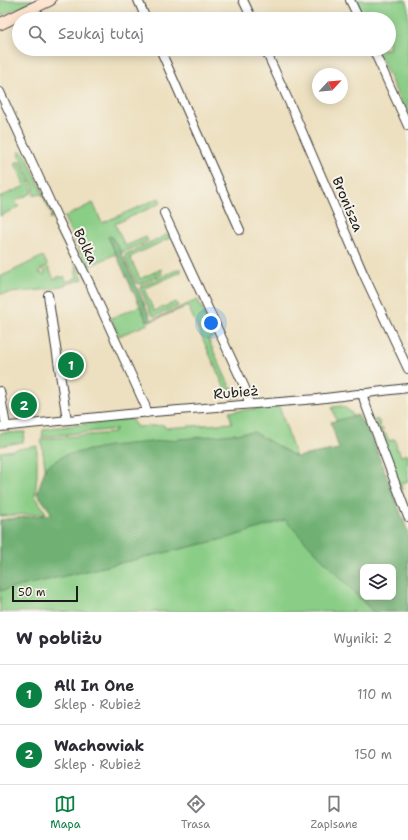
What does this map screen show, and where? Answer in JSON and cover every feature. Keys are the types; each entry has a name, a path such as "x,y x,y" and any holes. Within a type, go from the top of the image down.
{"street":[{"path":"25,12 50,0"},
{"path":"138,0 143,12"},
{"path":"243,0 249,12"},
{"path":"350,0 356,12"},
{"path":"0,24 12,18"},
{"path":"163,56 240,230"},
{"name":"Bronisza","path":"268,56 363,273 408,369"},
{"path":"376,56 408,126"},
{"name":"Bolka","path":"0,92 58,220 91,287 145,406 146,413"},
{"path":"164,213 244,388 249,404"},
{"path":"48,295 67,420"},
{"name":"Rubież","path":"0,391 3,427 67,420 317,399 408,388"},
{"path":"362,393 408,517"}],"green space":[{"path":"0,0 33,0 0,16"},
{"path":"355,0 406,0 408,5 408,118 380,56 396,56 396,12 360,12"},
{"path":"18,152 26,155 53,216 51,219 50,216 52,215 42,194 34,196 34,187"},
{"path":"20,161 32,188 32,193 15,201 19,207 0,216 0,197 25,186 15,163"},
{"path":"159,198 161,203 115,224 125,246 146,237 148,241 87,267 64,217 93,203 102,223"},
{"path":"58,226 83,279 52,289 0,294 0,277 43,256 48,266 39,271 42,275 45,274 44,271 49,268 54,279 64,276 67,282 77,277 75,271 77,269 68,248 65,249 67,247"},
{"path":"168,234 170,238 130,257 140,279 161,269 162,274 140,284 137,283 125,257 126,254"},
{"path":"111,236 119,248 152,321 147,321 108,237"},
{"path":"181,268 181,272 144,289 154,311 176,302 178,306 155,316 152,315 140,289 141,286"},
{"path":"197,300 214,336 208,339 231,389 237,386 240,397 229,398 188,306 152,321"},
{"path":"140,306 148,324 119,336 111,318"},
{"path":"279,406 296,457 286,451 361,498 332,407 342,406 351,412 408,560 408,612 0,612 0,520 52,514 41,439 114,433 114,430 117,429 42,437 43,430 48,428 131,419 137,427 164,425 165,428 232,423 229,412"},
{"path":"358,415 372,439 408,532 408,612 373,612 362,600 396,600 396,564 360,564 360,598 285,520 228,538 0,591 0,520 52,514 37,493 46,467 65,455 109,446 254,432 296,457 339,449 331,422"},
{"path":"376,419 379,421 380,429 383,429 383,434 386,434 389,441 395,439 396,448 401,456 408,454 408,481 400,484 403,490 401,491 374,420"},
{"path":"25,432 23,442 0,446 0,433"},
{"path":"37,446 35,496 46,513 0,516 0,452"}],"place":[{"name":"All In One","path":"71,365"},
{"name":"Wachowiak","path":"24,405"}]}
